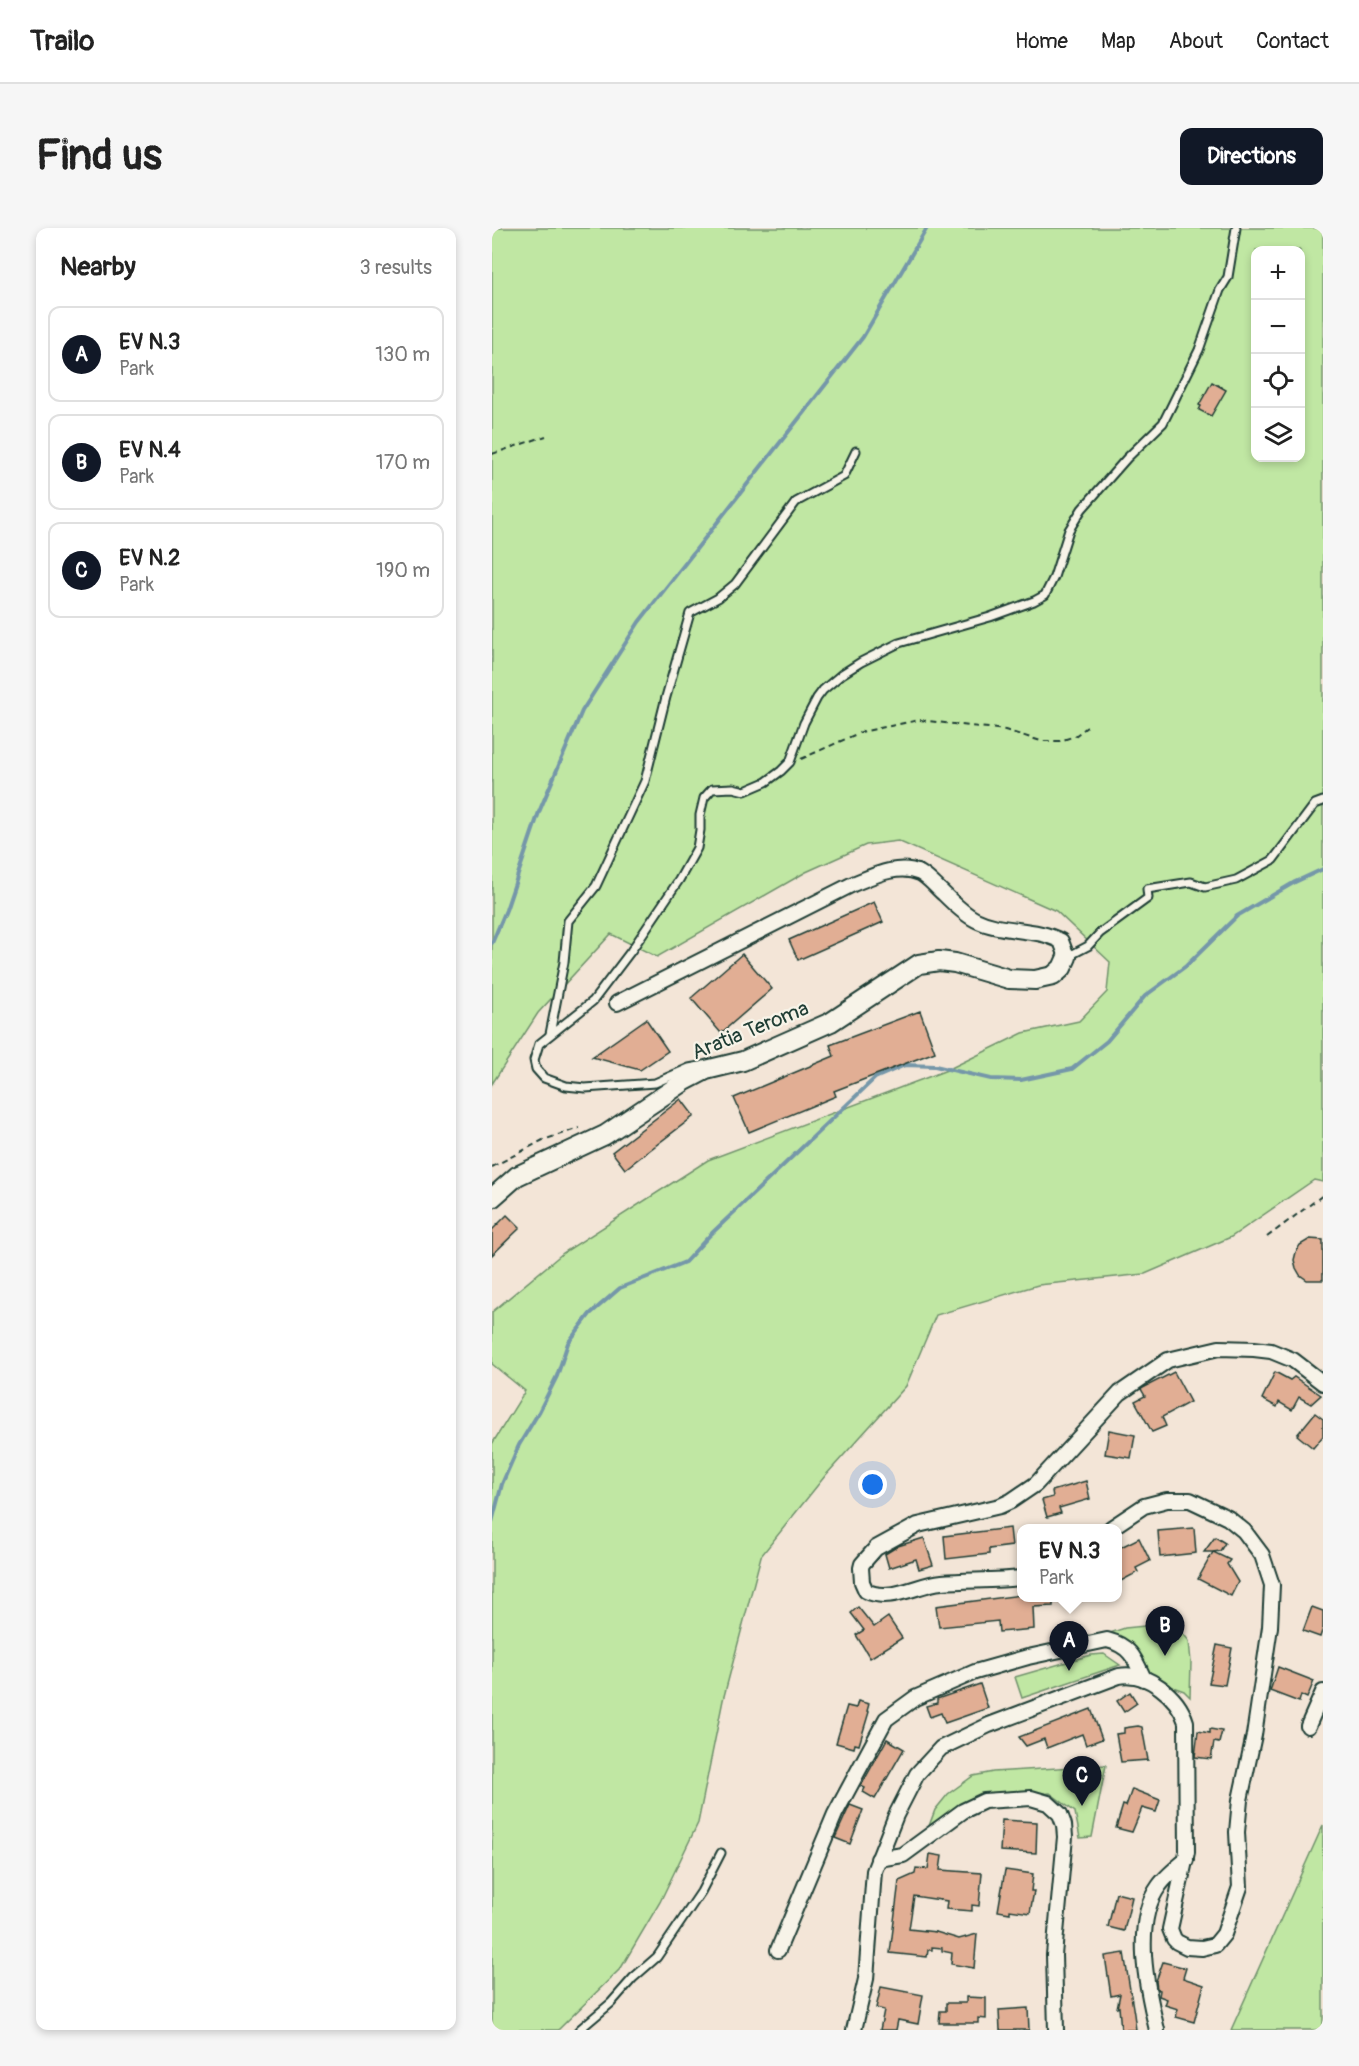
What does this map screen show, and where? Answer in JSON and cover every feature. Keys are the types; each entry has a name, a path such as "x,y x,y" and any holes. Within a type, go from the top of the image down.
{"main road":[{"name":"Aratia Teroma","path":"492,1198 517,1176 604,1135 662,1095 706,1070 743,1061 831,1022 919,964 939,961 955,963 1009,979 1035,980 1053,976 1062,968 1067,957"}],"street":[{"path":"617,1003 853,884 884,872 903,870 924,876 953,904 976,920 1000,928 1050,936 1060,941 1067,957"},
{"path":"1017,1579 939,1582 899,1593 875,1595 866,1591 860,1573 862,1564 876,1548 913,1527 1006,1504 1031,1488 1120,1393 1168,1360 1219,1348 1254,1349 1277,1353 1293,1360 1323,1383"},
{"path":"854,2030 866,1979 873,1876 896,1815 917,1774 940,1748 989,1725 1119,1676 1130,1675 1156,1686 1180,1707 1186,1722 1187,1852 1170,1924 1171,1935 1187,1947 1202,1948 1215,1945 1224,1934 1230,1922 1240,1887 1237,1832 1240,1800 1254,1735 1270,1627 1272,1585 1262,1555 1244,1531 1228,1518 1190,1500 1167,1500 1144,1506 1117,1524"},
{"path":"778,1950 835,1814 883,1724 900,1708 915,1698 975,1672 1028,1657 1107,1640 1132,1652 1144,1679"},
{"path":"1308,1726 1323,1692"},
{"path":"878,1859 903,1855 963,1811 979,1803 1031,1798 1052,1805 1062,1820 1065,1837 1054,1955 1056,2030"},
{"path":"1157,2030 1146,1972 1144,1919 1158,1886 1185,1860"}],"lane":[{"path":"706,1070 698,1065 655,1083 615,1087 566,1086 544,1078 536,1069 534,1060 539,1044 593,1001 631,951 679,880 696,848 704,798 712,789 733,788 745,791 766,782 781,771 790,762 804,723 817,698 842,674 861,662 899,643 990,616 1045,595 1054,576 1069,530 1082,508 1127,458 1163,423 1199,350 1220,290 1228,277 1236,228"},
{"path":"550,1034 564,962 568,921 596,886 645,781 690,614 718,598 735,584 796,502 844,476 856,451"},
{"name":"Aratia Teroma","path":"1067,957 1088,946 1100,933 1148,898 1147,889 1191,882 1205,887 1216,885 1236,880 1273,860 1315,804 1323,801"},
{"path":"579,2030 611,2003 633,1978 657,1957 701,1892 721,1853"}],"path":[{"path":"492,454 546,436"},
{"path":"790,762 805,758 861,732 919,720 1005,730 1041,741 1060,741 1075,736 1087,727"},
{"path":"1267,1237 1323,1195"}],"green space":[{"path":"492,228 1323,228 1323,1182 1314,1180 1231,1237 1145,1274 1038,1285 936,1315 906,1386 825,1476 761,1556 723,1700 698,1823 660,1902 621,1968 558,2030 492,2030 492,1444 525,1391 492,1364 492,1312 563,1253 708,1160 947,1070 1023,1033 1079,1021 1107,992 1110,962 1056,911 898,841 866,845 806,872 657,957 611,934 538,1013 492,1084"},
{"path":"1175,1623 1189,1641 1190,1697 1184,1691 1153,1680 1136,1651 1095,1638 1125,1628"},
{"path":"1104,1654 1120,1665 1022,1698 1015,1677 1091,1655"},
{"path":"1106,1765 1092,1837 1080,1838 1075,1812 1050,1793 968,1801 929,1826 935,1810 948,1794 973,1776 993,1772"},
{"path":"1323,1825 1323,2030 1231,2030"}],"building":[{"path":"1212,382 1226,390 1211,416 1199,410 1201,406 1199,405"},
{"path":"874,902 883,922 798,960 789,940"},
{"path":"742,954 772,989 721,1033 691,998"},
{"path":"920,1011 935,1052 834,1091 836,1096 749,1132 734,1098 834,1056 830,1045"},
{"path":"646,1019 668,1051 640,1070 592,1057"},
{"path":"681,1099 694,1116 625,1169 612,1152"},
{"path":"507,1215 520,1228 492,1255 492,1230"},
{"path":"1310,1239 1323,1240 1323,1280 1307,1280 1296,1268 1294,1260 1296,1252 1300,1245"},
{"path":"1174,1372 1190,1402 1162,1417 1166,1426 1152,1432 1135,1401 1145,1396 1141,1389"},
{"path":"1275,1372 1290,1380 1294,1377 1321,1395 1311,1404 1299,1397 1292,1410 1279,1402 1277,1407 1262,1399"},
{"path":"1315,1413 1323,1419 1323,1436 1313,1448 1297,1435"},
{"path":"1109,1430 1135,1435 1131,1458 1105,1454"},
{"path":"1086,1481 1090,1499 1059,1508 1061,1513 1047,1517 1042,1500 1053,1497 1052,1491"},
{"path":"1010,1528 1012,1546 989,1549 989,1554 946,1559 944,1536"},
{"path":"1194,1528 1196,1553 1160,1557 1158,1531"},
{"path":"1215,1537 1225,1543 1220,1551 1204,1552"},
{"path":"924,1538 933,1565 919,1569 916,1559 889,1568 885,1554 898,1546"},
{"path":"1139,1538 1150,1561 1136,1568 1138,1572 1122,1580 1122,1546"},
{"path":"1213,1552 1230,1560 1227,1564 1238,1582 1231,1596 1198,1579"},
{"path":"1017,1596 1017,1602 1053,1602 1053,1606 1033,1607 1034,1629 999,1632 998,1621 939,1627 936,1606"},
{"path":"858,1607 874,1627 888,1617 902,1638 870,1658 856,1635 864,1630 851,1613"},
{"path":"1312,1607 1323,1611 1323,1628 1320,1637 1303,1631"},
{"path":"1217,1645 1232,1648 1225,1685 1209,1683"},
{"path":"1278,1667 1314,1681 1307,1698 1301,1695 1299,1702 1270,1691"},
{"path":"980,1684 988,1708 945,1723 941,1713 930,1717 926,1706 937,1703 937,1699"},
{"path":"1130,1692 1137,1703 1124,1712 1117,1701"},
{"path":"858,1701 869,1704 867,1711 869,1712 859,1745 855,1744 854,1748 836,1743 847,1706 856,1708"},
{"path":"1091,1709 1102,1739 1086,1745 1082,1734 1047,1748 1044,1739 1026,1746 1019,1737"},
{"path":"1142,1727 1148,1760 1121,1762 1116,1734 1124,1733 1124,1728"},
{"path":"1210,1729 1222,1731 1219,1743 1214,1742 1211,1759 1195,1757 1198,1731 1210,1733"},
{"path":"887,1739 904,1749 875,1799 863,1792 865,1788 861,1786"},
{"path":"1132,1789 1160,1800 1156,1812 1142,1808 1132,1832 1116,1828 1123,1805 1126,1806"},
{"path":"850,1805 863,1810 850,1844 835,1838"},
{"path":"1002,1820 1037,1822 1036,1853 1000,1851"},
{"path":"930,1854 942,1856 940,1870 982,1873 979,1906 972,1905 972,1911 946,1909 947,1901 914,1896 909,1929 936,1932 959,1939 977,1934 974,1968 951,1964 952,1953 942,1951 942,1948 932,1947 932,1950 928,1950 927,1957 890,1953 899,1881 915,1874 916,1868 928,1869"},
{"path":"1005,1870 1033,1874 1031,1891 1034,1891 1030,1913 998,1911"},
{"path":"1116,1893 1132,1897 1124,1931 1108,1927"},
{"path":"1124,1953 1136,2030 1121,2030 1119,2007 1117,2008 1120,1994 1111,1996 1105,1956"},
{"path":"1163,1962 1186,1968 1183,1978 1204,1985 1194,2022 1176,2017 1178,2009 1165,2005 1167,1999 1159,1996 1160,1990 1157,1989 1156,1981"},
{"path":"881,1987 923,1995 918,2024 898,2020 896,2030 880,2030 884,2010 876,2008"},
{"path":"966,1997 986,1998 986,2019 978,2018 978,2023 939,2023 940,2011 946,2011 946,2003 966,2003"},
{"path":"1028,2008 1029,2030 1000,2030 999,2010"}],"waterway":[{"path":"492,943 506,910 539,812 582,711 639,622 863,337 927,228"},
{"path":"492,1522 502,1484 519,1445 557,1376 568,1343 590,1314 620,1288 685,1262 710,1235 875,1078 905,1065 935,1066 991,1079 1021,1080 1072,1069 1107,1041 1145,996 1186,966 1237,916 1295,882 1323,869"}],"place":[{"name":"EV N.4","path":"1165,1656"},
{"name":"EV N.3","path":"1069,1671"},
{"name":"EV N.2","path":"1082,1806"}]}
